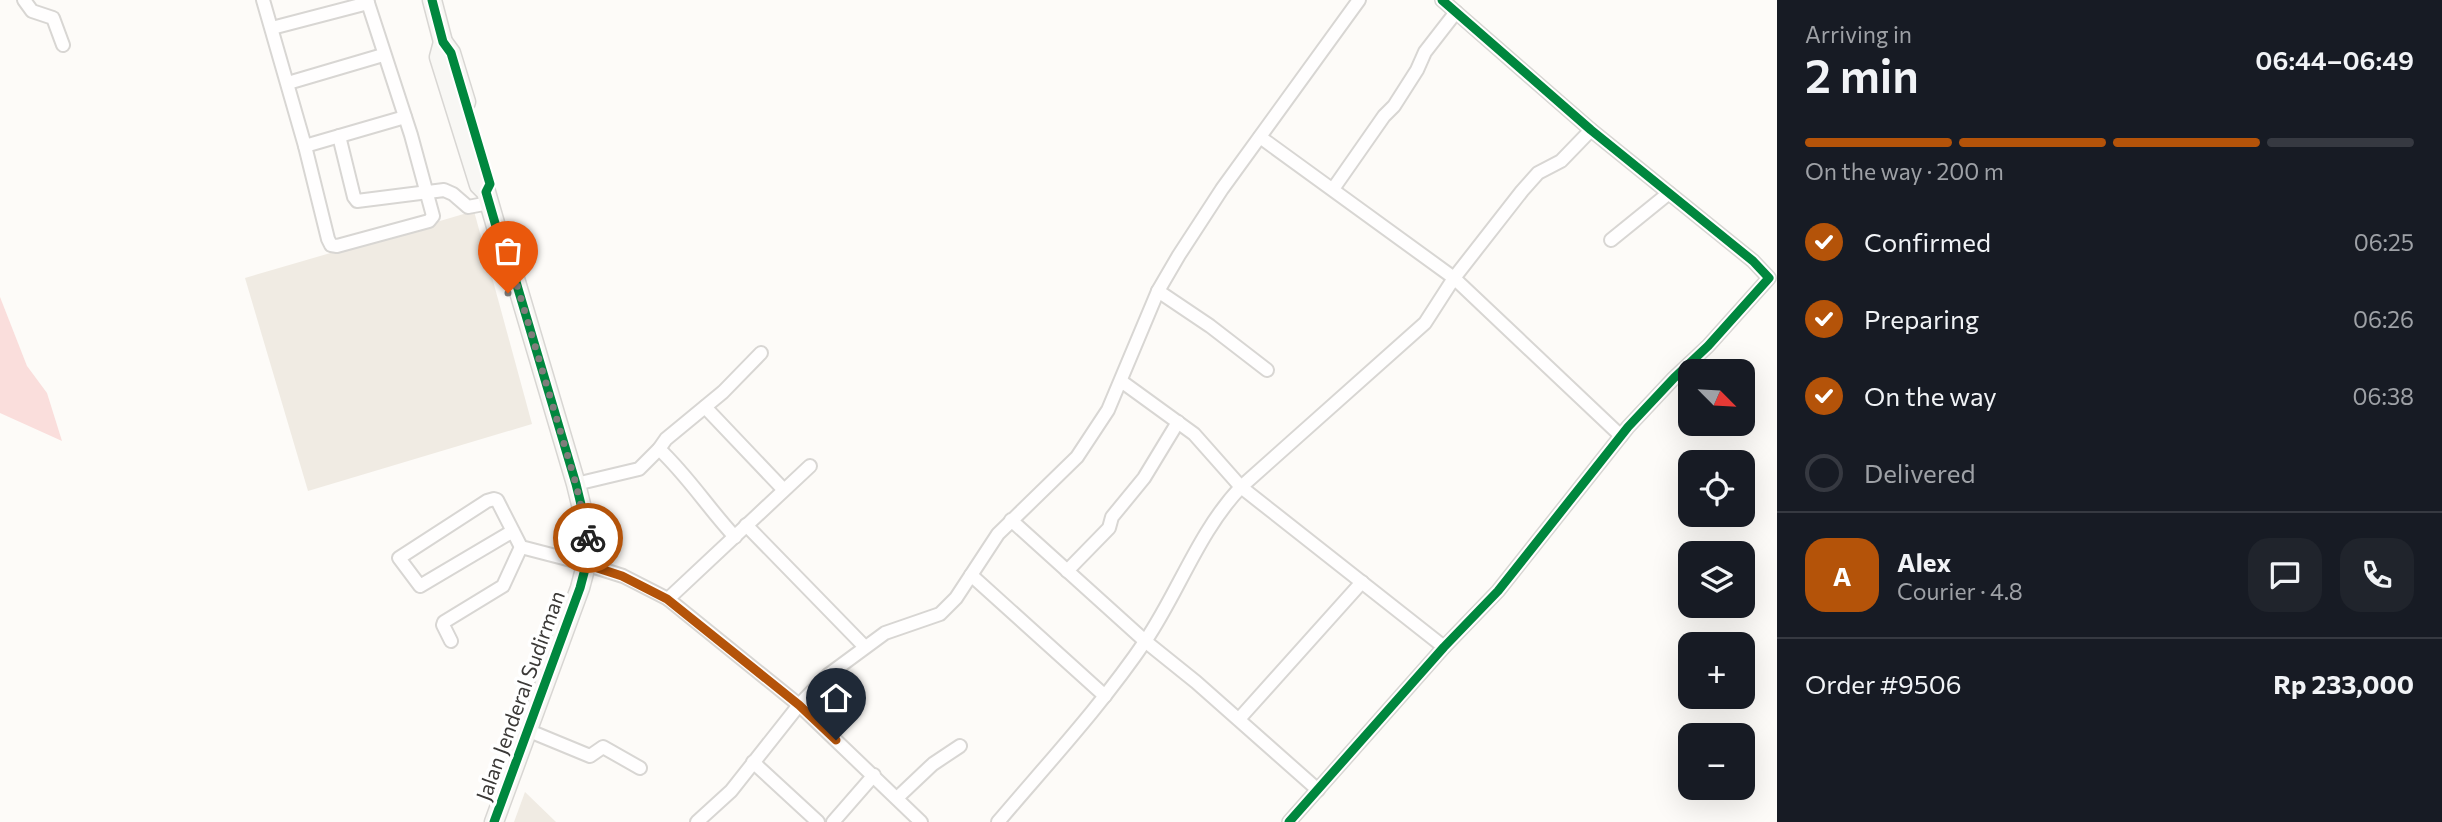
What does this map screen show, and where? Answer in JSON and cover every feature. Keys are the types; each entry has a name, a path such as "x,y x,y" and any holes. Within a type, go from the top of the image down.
{"main road":[{"path":"432,0 443,42 451,53 490,184 487,197 504,254 511,265 576,484 582,540"},
{"path":"504,254 501,268 582,540"},
{"name":"Jalan Jenderal Sudirman","path":"482,822 527,730 580,588 582,540"},
{"name":"Jalan Jenderal Sudirman","path":"494,822 502,784 569,586 580,563"}],"street":[{"path":"24,0 32,11 53,18 63,45"},
{"path":"262,0 288,83 328,239 333,246 429,221 434,213 428,191 367,2 272,28"},
{"path":"697,822 731,791 799,705 828,675 885,633 940,614 956,598 1011,520 1077,457 1108,410 1158,291 1215,200 1359,0"},
{"path":"1289,822 1498,590 1621,436 1773,274 1753,261 1591,130 1442,0"},
{"path":"1332,189 1394,106 1418,70 1425,52 1456,12"},
{"path":"288,83 383,55"},
{"path":"305,146 405,117"},
{"path":"999,822 1105,696 1145,641 1168,606 1222,507 1418,329 1521,191 1538,173 1561,160 1591,130"},
{"path":"339,136 355,200 447,191 467,207 487,197"},
{"path":"1260,137 1454,278 1621,436"},
{"path":"1611,240 1669,193"},
{"path":"1158,291 1210,326 1267,370"},
{"path":"576,484 639,468 666,439 723,392 761,352"},
{"path":"1121,381 1194,434 1241,487 1444,647"},
{"path":"705,407 783,489"},
{"path":"1067,572 1109,528 1112,517 1144,478 1178,422"},
{"path":"659,449 680,468 735,537"},
{"path":"667,599 810,466"},
{"path":"451,641 444,622 502,586 520,547 513,531 497,500 492,499 399,558 420,586 513,531"},
{"path":"1011,520 1145,641 1240,719 1318,790"},
{"path":"746,525 864,646"},
{"path":"520,547 622,576 667,599 799,705 921,822"},
{"path":"971,575 1105,696"},
{"path":"1240,719 1362,582"},
{"path":"527,730 590,756 603,747 640,768"},
{"path":"897,799 933,764 960,746"},
{"path":"753,762 818,822"},
{"path":"833,822 874,775"}],"shaded area":[{"path":"474,211 532,424 308,491 245,278"},
{"path":"0,297 27,366 47,393 62,441 0,413"},
{"path":"525,792 556,822 514,822"}],"cycle path":[{"path":"432,0 443,42 451,53 490,184 486,192 504,254 511,265 576,484 588,541 580,588 494,822"},
{"path":"1289,822 1444,647 1498,591 1628,427 1708,346 1769,278 1753,261 1591,130 1442,0"}],"way so far":[{"path":"508,293 501,268 504,254 511,265 576,484 588,538"}],"route":[{"path":"588,538 585,564 622,576 667,599 799,705 836,740"}]}
